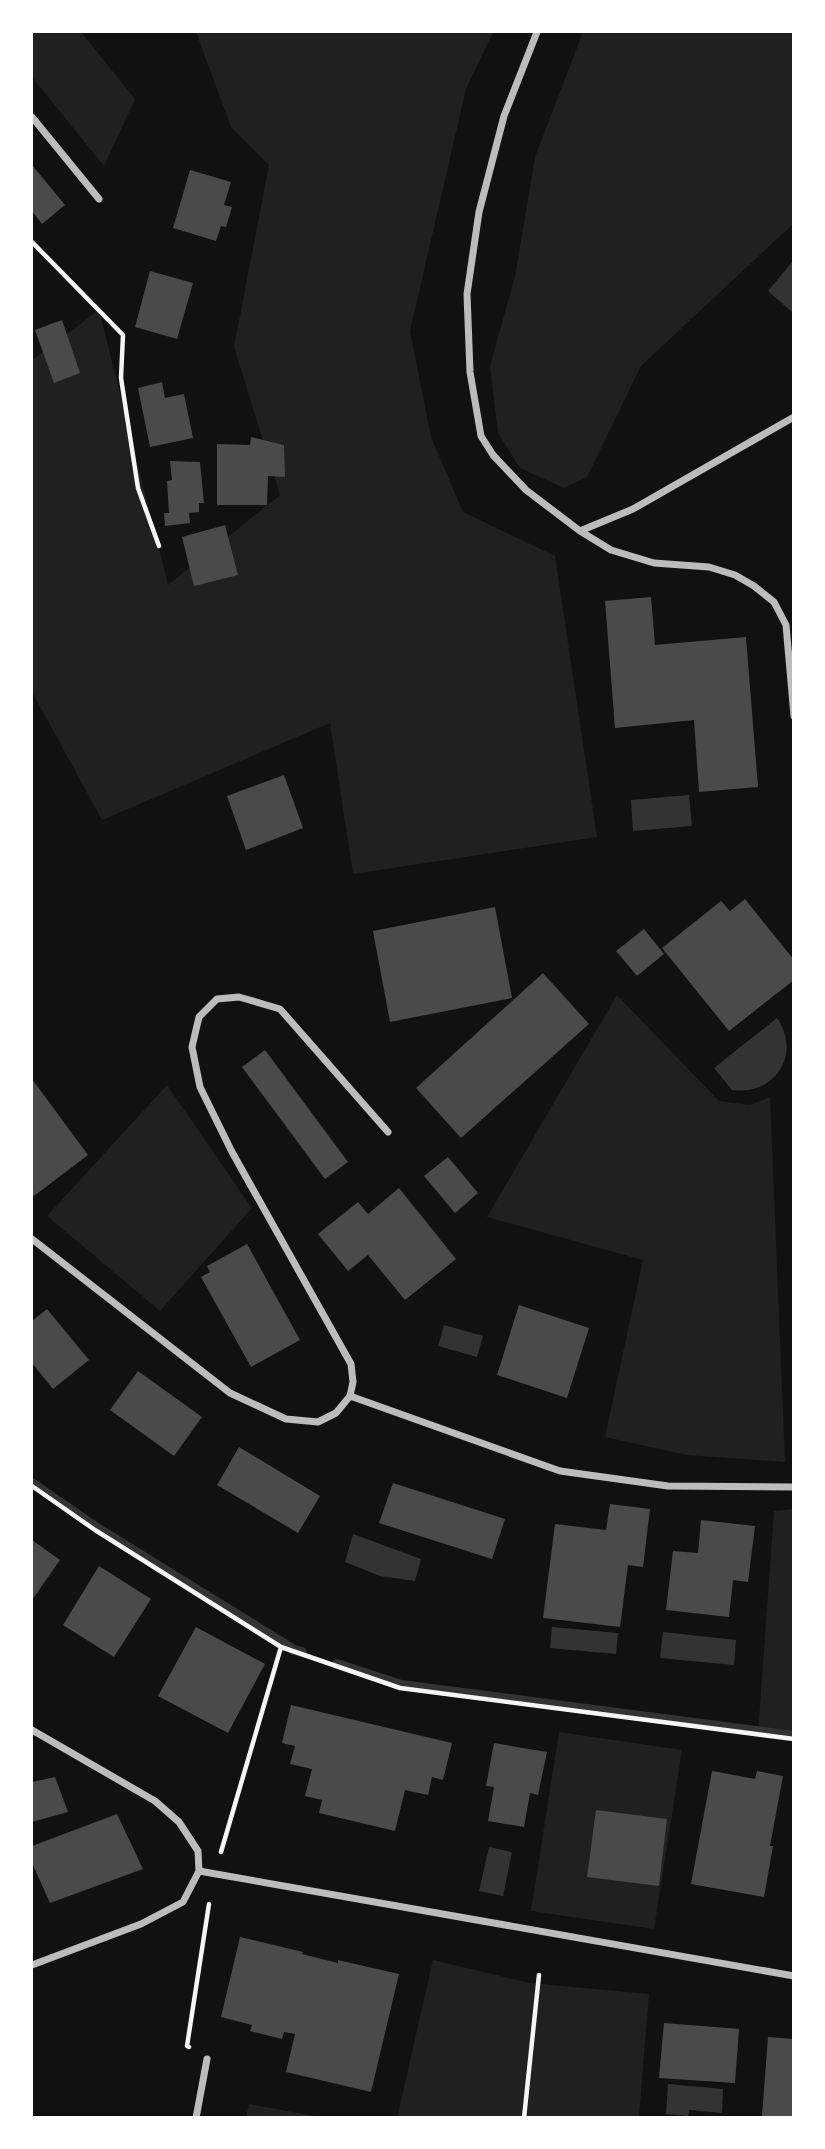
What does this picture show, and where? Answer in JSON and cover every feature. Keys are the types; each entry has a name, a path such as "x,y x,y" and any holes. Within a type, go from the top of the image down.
{"street":[{"path":"537,32 503,116 479,212 467,294 470,372 481,436 493,455 526,490 580,531 611,550 654,563 709,567 735,575 774,602 786,625 793,716"},
{"path":"32,117 99,199"},
{"path":"580,531 633,509 793,417"},
{"path":"32,1239 230,1393 286,1419 318,1422 336,1413 350,1396 353,1382 351,1364 232,1152 200,1087 192,1047 199,1017 217,999 239,997 280,1009 388,1132"},
{"path":"350,1396 560,1471 668,1486 793,1487"},
{"path":"32,1730 155,1801 179,1822 198,1852 199,1871 183,1902 141,1924 32,1965"},
{"path":"199,1871 793,1976"},
{"path":"195,2118 207,2059"}],"path":[{"path":"32,242 123,335 121,378 138,488 159,546"},
{"path":"32,1486 95,1530 281,1647 400,1688 793,1739"},
{"path":"207,2059 187,2046 215,1873 281,1647"},
{"path":"524,2118 539,1975"}],"shaded area":[{"path":"32,32 81,32 135,99 104,166 32,77"},
{"path":"196,32 493,32 466,89 410,331 431,437 463,512 555,556 597,837 353,874 330,723 102,820 32,692 32,360 99,310 168,585 280,495 234,347 269,165 231,127"},
{"path":"583,32 793,32 794,223 641,366 587,477 564,488 520,468 498,433 490,366 515,276 535,157"},
{"path":"793,261 794,310 792,312 768,291"},
{"path":"689,795 692,826 633,831 631,800"},
{"path":"617,995 719,1101 750,1105 770,1097 785,1462 687,1455 605,1437 643,1260 487,1217"},
{"path":"777,1018 787,1045 780,1070 761,1086 732,1090 714,1068"},
{"path":"167,1085 252,1208 160,1311 47,1216"},
{"path":"444,1325 483,1336 477,1357 438,1346"},
{"path":"793,1509 793,1739 758,1734 774,1511"},
{"path":"353,1534 421,1559 415,1581 380,1576 345,1562"},
{"path":"552,1627 618,1633 616,1654 550,1648"},
{"path":"663,1632 736,1640 734,1665 660,1658"},
{"path":"559,1732 682,1750 654,1929 531,1911"},
{"path":"489,1847 512,1852 503,1896 479,1891"},
{"path":"433,1960 530,1983 649,1994 639,2117 397,2118"},
{"path":"668,2084 723,2089 722,2113 689,2110 688,2116 666,2114"},
{"path":"249,2104 320,2117 246,2117"}],"building":[{"path":"32,165 65,205 42,224 32,211"},
{"path":"190,170 231,182 224,205 232,207 226,227 221,226 216,241 173,228"},
{"path":"150,271 193,283 177,339 135,327"},
{"path":"62,320 80,373 54,383 35,330"},
{"path":"162,382 165,398 184,394 193,438 150,447 138,388"},
{"path":"251,437 284,445 285,477 268,476 267,505 217,505 217,444 250,445"},
{"path":"170,461 200,462 204,503 199,503 199,512 189,513 190,523 165,526 164,513 169,513 167,481 172,480"},
{"path":"225,525 238,575 194,586 182,537"},
{"path":"651,597 655,645 746,637 758,787 699,792 694,720 615,728 605,601"},
{"path":"284,775 303,828 246,850 227,796"},
{"path":"745,899 794,960 794,980 729,1031 662,948 721,901 730,911"},
{"path":"495,907 512,998 390,1022 373,931"},
{"path":"644,929 664,954 637,976 616,951"},
{"path":"543,973 589,1024 461,1138 416,1088"},
{"path":"265,1050 348,1162 325,1179 242,1067"},
{"path":"32,1079 88,1155 34,1196 32,1193"},
{"path":"448,1157 478,1193 455,1213 424,1176"},
{"path":"399,1188 456,1259 405,1300 368,1255 348,1271 318,1234 358,1202 368,1214"},
{"path":"247,1244 300,1340 251,1367 201,1277 210,1272 207,1266"},
{"path":"519,1305 589,1328 567,1398 497,1375"},
{"path":"47,1309 89,1360 53,1389 32,1363 32,1321"},
{"path":"138,1371 202,1417 174,1456 110,1410"},
{"path":"239,1447 320,1496 298,1533 217,1485"},
{"path":"393,1483 505,1519 492,1559 379,1523"},
{"path":"610,1504 650,1509 643,1567 628,1565 620,1627 543,1618 555,1524 606,1530"},
{"path":"701,1520 755,1526 748,1582 733,1580 729,1617 666,1610 673,1551 698,1553"},
{"path":"32,1540 60,1560 32,1600"},
{"path":"99,1566 151,1599 114,1657 63,1625"},
{"path":"196,1627 265,1664 228,1733 158,1696"},
{"path":"291,1705 452,1743 443,1780 432,1777 428,1795 405,1790 395,1831 319,1813 322,1800 305,1796 312,1769 290,1764 295,1746 282,1743"},
{"path":"494,1743 547,1752 538,1795 530,1793 524,1827 488,1821 494,1787 486,1786"},
{"path":"712,1771 755,1779 757,1771 783,1776 764,1897 691,1884"},
{"path":"55,1777 68,1812 32,1822 32,1782"},
{"path":"596,1810 667,1819 659,1886 587,1877"},
{"path":"117,1814 143,1869 50,1903 32,1863 32,1846"},
{"path":"240,1937 338,1963 338,1960 399,1974 371,2092 286,2072 295,2034 284,2032 282,2039 250,2031 252,2025 221,2017"},
{"path":"664,2023 739,2029 735,2083 659,2078"},
{"path":"768,2037 794,2039 794,2118 762,2116"}],"waterway":[{"path":"32,1483 97,1528 294,1650 302,1652"},
{"path":"337,1664 401,1685 794,1736"}]}
